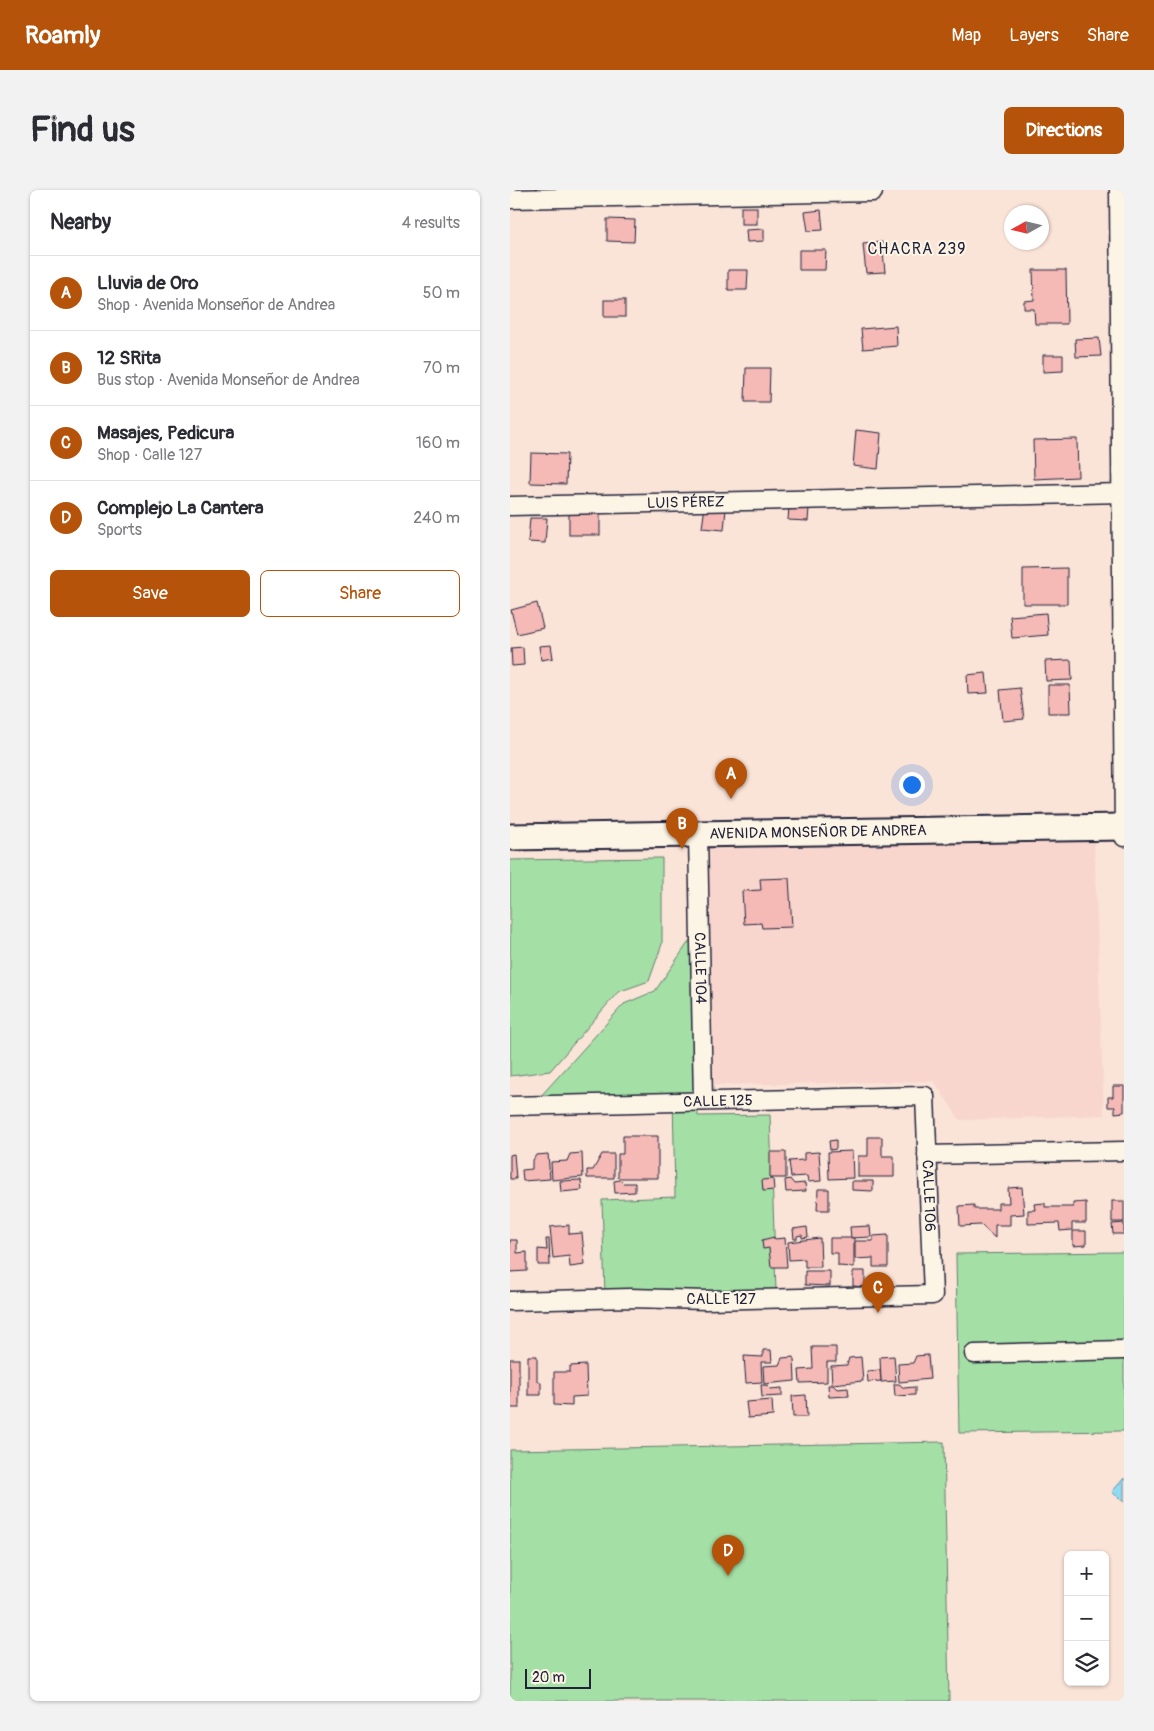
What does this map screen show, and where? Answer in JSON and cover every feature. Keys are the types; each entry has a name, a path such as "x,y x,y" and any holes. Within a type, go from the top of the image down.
{"main road":[{"name":"AVENIDA MONSEÑOR DE ANDREA","path":"510,837 1124,827"}],"street":[{"path":"1119,190 1124,838"},
{"path":"510,199 872,192"},
{"name":"LUIS PÉREZ","path":"510,506 1122,493"},
{"name":"CALLE 104","path":"698,834 703,1101"},
{"name":"CALLE 125","path":"510,1106 926,1096"},
{"name":"CALLE 106","path":"926,1096 933,1295"},
{"path":"927,1155 1124,1151"},
{"name":"CALLE 127","path":"510,1301 630,1298 706,1300 933,1295"},
{"path":"974,1354 1124,1350"}],"shaded area":[{"path":"1094,839 1104,1115 960,1120 934,1081 714,1085 708,846"}],"green space":[{"path":"662,858 662,944 649,981 618,992 550,1071 510,1076 510,860"},
{"path":"697,930 698,1116 770,1115 776,1291 605,1295 602,1200 675,1197 673,1096 539,1098 624,1004 655,991"},
{"path":"1124,1252 1124,1431 959,1433 956,1254"},
{"path":"944,1442 949,1701 510,1701 510,1450"}],"water":[{"path":"1124,1478 1124,1502 1112,1492"}],"building":[{"path":"741,207 757,207 757,224 741,224"},
{"path":"821,210 823,230 808,231 805,212"},
{"path":"607,219 635,220 634,242 607,241"},
{"path":"764,229 764,241 747,242 746,230"},
{"path":"882,242 885,272 866,273 863,244"},
{"path":"799,250 826,250 825,270 799,270"},
{"path":"728,270 748,270 747,290 728,290"},
{"path":"1033,270 1066,270 1067,324 1035,324 1034,309 1024,309 1024,301 1034,300"},
{"path":"604,300 625,300 625,317 604,317"},
{"path":"896,326 897,346 863,349 861,329"},
{"path":"1099,338 1101,356 1076,357 1075,339"},
{"path":"1043,355 1063,355 1063,371 1043,372"},
{"path":"746,368 770,368 769,402 745,402"},
{"path":"856,430 881,433 878,469 853,466"},
{"path":"1077,439 1078,477 1034,479 1033,440"},
{"path":"531,453 567,454 566,484 530,483"},
{"path":"705,506 726,509 724,530 702,528"},
{"path":"789,507 809,508 808,521 788,520"},
{"path":"569,511 600,511 600,535 569,535"},
{"path":"530,518 547,518 545,543 528,542"},
{"path":"1067,568 1067,604 1023,604 1023,569"},
{"path":"537,603 543,628 517,634 511,610"},
{"path":"1046,613 1048,635 1012,638 1010,616"},
{"path":"551,645 553,658 541,660 539,646"},
{"path":"523,647 524,665 512,666 511,648"},
{"path":"1071,660 1072,680 1046,681 1045,661"},
{"path":"986,673 988,693 968,694 967,675"},
{"path":"1048,685 1070,685 1071,713 1048,713"},
{"path":"1020,688 1024,719 1003,721 1000,690"},
{"path":"789,878 792,927 762,928 761,923 744,924 742,891 761,890 760,879"},
{"path":"1113,1086 1124,1086 1124,1112 1115,1113 1115,1107 1108,1107 1108,1097 1113,1097"},
{"path":"623,1136 658,1136 658,1178 618,1178 618,1154 623,1154"},
{"path":"868,1137 882,1137 882,1156 894,1156 894,1177 858,1177 858,1156 868,1156"},
{"path":"836,1140 836,1149 830,1150 829,1141"},
{"path":"852,1151 853,1178 829,1179 828,1152"},
{"path":"770,1152 786,1152 786,1178 770,1178"},
{"path":"819,1152 821,1181 808,1182 807,1176 791,1177 789,1161 804,1160 804,1153"},
{"path":"582,1153 583,1177 552,1180 551,1162 567,1161 570,1154"},
{"path":"514,1154 516,1179 510,1179 510,1155"},
{"path":"548,1154 550,1179 523,1181 522,1170 532,1169 532,1162 536,1155"},
{"path":"602,1154 614,1154 614,1178 587,1178 587,1170 593,1170"},
{"path":"773,1179 774,1190 763,1191 762,1180"},
{"path":"790,1179 794,1184 805,1183 806,1191 786,1192 785,1180"},
{"path":"581,1180 582,1190 561,1192 560,1181"},
{"path":"620,1180 623,1183 635,1183 635,1192 615,1193 614,1181"},
{"path":"852,1181 873,1181 873,1191 852,1190"},
{"path":"1022,1187 1024,1214 1010,1215 1010,1225 995,1225 995,1238 981,1225 960,1226 959,1206 974,1205 974,1209 998,1209 998,1203 1009,1203 1008,1188"},
{"path":"818,1189 829,1189 829,1210 817,1210"},
{"path":"1112,1201 1124,1201 1124,1222 1112,1222"},
{"path":"1086,1202 1086,1223 1072,1223 1072,1230 1060,1231 1059,1223 1028,1224 1028,1210 1035,1210 1034,1204 1045,1203 1045,1207 1073,1207 1073,1203"},
{"path":"1124,1223 1124,1234 1113,1234 1112,1224"},
{"path":"569,1225 569,1234 582,1233 585,1265 570,1267 569,1256 553,1258 550,1227"},
{"path":"870,1226 871,1237 851,1238 850,1227"},
{"path":"807,1227 808,1237 802,1238 802,1235 794,1239 793,1229"},
{"path":"1073,1231 1086,1231 1086,1245 1073,1246"},
{"path":"888,1235 888,1267 873,1267 873,1258 855,1259 855,1241 873,1241 873,1236"},
{"path":"774,1237 774,1239 785,1238 787,1267 771,1267 769,1248 763,1249 762,1240"},
{"path":"820,1238 821,1267 805,1267 805,1259 789,1260 788,1242"},
{"path":"830,1238 854,1238 854,1267 838,1266 838,1253 830,1253"},
{"path":"546,1239 549,1239 550,1265 538,1265 538,1249 547,1250"},
{"path":"510,1240 517,1240 517,1253 527,1252 527,1271 510,1272"},
{"path":"805,1271 830,1271 830,1286 805,1285"},
{"path":"853,1271 865,1271 865,1287 853,1286"},
{"path":"812,1347 836,1347 836,1362 827,1362 827,1382 800,1383 799,1370 813,1369"},
{"path":"763,1350 771,1350 772,1362 761,1362 762,1382 746,1383 744,1356 763,1357"},
{"path":"928,1355 930,1379 899,1382 898,1364 913,1363 916,1356"},
{"path":"528,1356 537,1356 537,1381 541,1383 541,1395 528,1395"},
{"path":"894,1356 896,1381 881,1382 880,1357"},
{"path":"794,1357 795,1381 764,1384 763,1366 779,1365 782,1358"},
{"path":"861,1357 863,1381 832,1384 831,1366 847,1365 849,1358"},
{"path":"510,1359 519,1359 519,1408 510,1408"},
{"path":"586,1365 587,1396 572,1397 572,1406 554,1405 554,1372 570,1372 570,1366"},
{"path":"880,1370 881,1381 868,1382 867,1371"},
{"path":"894,1384 899,1384 904,1388 915,1387 915,1395 895,1396"},
{"path":"761,1385 766,1385 770,1389 782,1388 782,1396 762,1397"},
{"path":"828,1385 833,1385 837,1389 848,1388 849,1396 829,1397"},
{"path":"806,1395 807,1417 793,1417 792,1396"},
{"path":"772,1400 773,1416 748,1418 746,1402"}],"place":[{"name":"Lluvia de Oro","path":"731,799"},
{"name":"12 SRita","path":"682,849"},
{"name":"Masajes, Pedicura","path":"878,1313"},
{"name":"Complejo La Cantera","path":"728,1576"}],"district":[{"name":"CHACRA 239","path":"917,249"}]}
